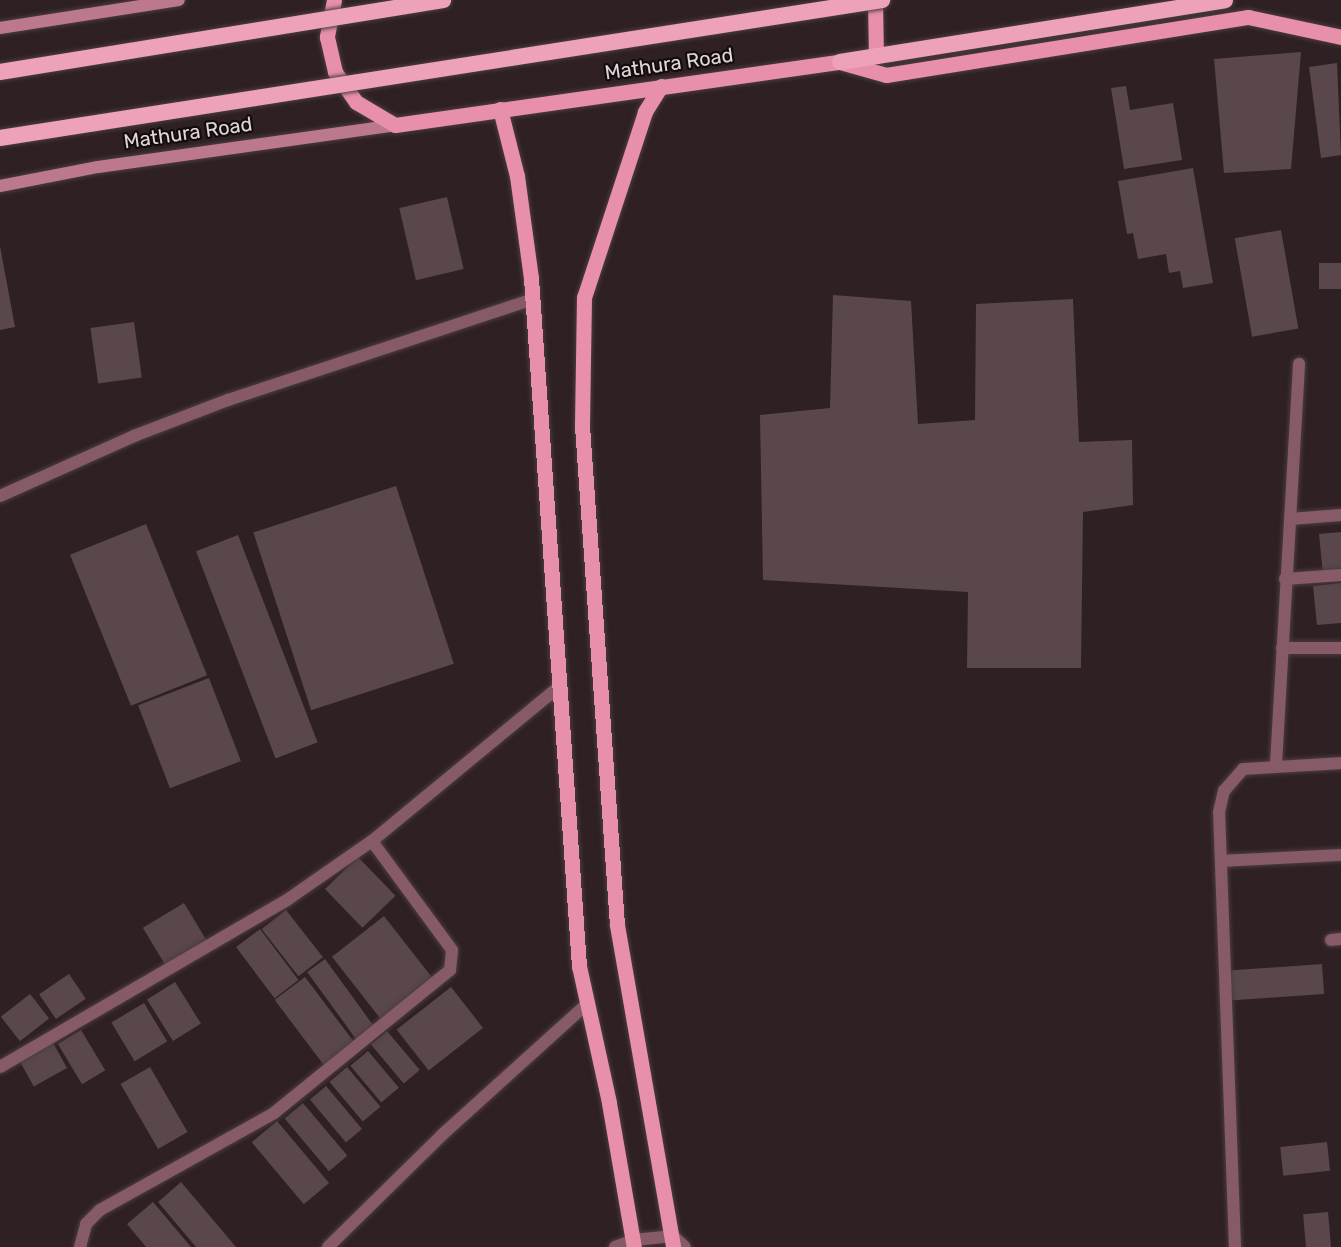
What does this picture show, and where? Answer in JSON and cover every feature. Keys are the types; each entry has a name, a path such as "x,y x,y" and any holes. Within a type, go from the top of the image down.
{"highway":[{"path":"0,72 443,0"},
{"name":"Mathura Road","path":"0,138 882,0"},
{"path":"840,62 1225,0"}],"main road":[{"path":"0,28 179,0"},
{"path":"334,0 327,37 335,72 356,102 395,125"},
{"path":"875,0 876,56"},
{"name":"Mathura Road","path":"0,186 98,167 840,62 886,75 1248,17 1341,37"},
{"path":"661,86 645,112 584,297 582,426 617,925 673,1242"},
{"path":"500,109 517,176 533,299 579,966 634,1244"}],"street":[{"path":"0,496 134,436 228,400 533,299"},
{"path":"1276,764 1299,364"},
{"path":"1290,519 1341,515"},
{"path":"1285,579 1341,575"},
{"path":"1282,648 1341,648"},
{"path":"0,1067 288,900 372,841 560,686"},
{"path":"1235,1247 1219,812 1224,791 1243,769 1276,764 1341,763"},
{"path":"80,1247 86,1224 100,1210 274,1113 450,970 452,950 372,841"},
{"path":"1221,861 1341,855"},
{"path":"328,1247 443,1134 587,1004"},
{"path":"615,1247 673,1242 685,1247"}],"building":[{"path":"1301,52 1291,169 1224,173 1214,59"},
{"path":"1337,63 1341,155 1321,158 1309,67"},
{"path":"1126,86 1130,110 1173,103 1182,160 1124,169 1111,88"},
{"path":"1193,168 1213,283 1183,288 1180,271 1169,273 1166,254 1138,259 1133,233 1127,234 1118,181"},
{"path":"447,197 464,269 416,280 399,208"},
{"path":"1281,230 1298,328 1252,337 1235,238"},
{"path":"0,246 15,327 0,330"},
{"path":"1319,263 1341,263 1341,289 1319,289"},
{"path":"833,295 911,301 918,424 975,420 976,304 1073,299 1079,442 1132,440 1133,505 1083,512 1081,668 967,668 968,592 763,580 760,415 830,408"},
{"path":"134,322 142,377 98,384 90,328"},
{"path":"396,486 454,664 311,710 253,532"},
{"path":"146,524 207,675 131,706 70,555"},
{"path":"1341,532 1341,573 1323,574 1319,534"},
{"path":"238,535 318,742 276,758 196,551"},
{"path":"1341,583 1341,623 1317,625 1313,586"},
{"path":"209,678 241,761 170,788 138,705"},
{"path":"358,857 396,896 362,928 325,889"},
{"path":"184,903 208,943 167,968 143,928"},
{"path":"286,910 323,957 299,976 262,929"},
{"path":"384,916 433,978 381,1019 332,957"},
{"path":"260,929 299,980 275,998 236,947"},
{"path":"325,959 375,1028 357,1041 307,972"},
{"path":"1322,964 1324,994 1230,1000 1228,971"},
{"path":"69,974 86,999 56,1019 39,994"},
{"path":"305,977 357,1046 326,1069 275,1000"},
{"path":"175,982 201,1024 173,1041 147,999"},
{"path":"451,987 483,1028 429,1070 397,1029"},
{"path":"30,994 49,1018 20,1041 1,1017"},
{"path":"144,1003 167,1042 135,1061 111,1023"},
{"path":"81,1030 105,1070 82,1084 58,1044"},
{"path":"387,1031 420,1070 404,1084 371,1044"},
{"path":"52,1041 67,1068 34,1087 19,1059"},
{"path":"368,1051 399,1088 381,1103 350,1066"},
{"path":"150,1067 188,1132 158,1149 121,1084"},
{"path":"347,1067 380,1107 363,1122 329,1082"},
{"path":"326,1086 362,1129 346,1142 310,1099"},
{"path":"303,1103 347,1156 329,1171 285,1118"},
{"path":"277,1121 329,1183 304,1204 252,1142"},
{"path":"1327,1142 1330,1171 1283,1176 1280,1147"},
{"path":"181,1182 236,1247 196,1247 158,1202"},
{"path":"153,1202 191,1247 146,1247 127,1224"},
{"path":"1328,1212 1331,1247 1306,1247 1303,1214"}]}
